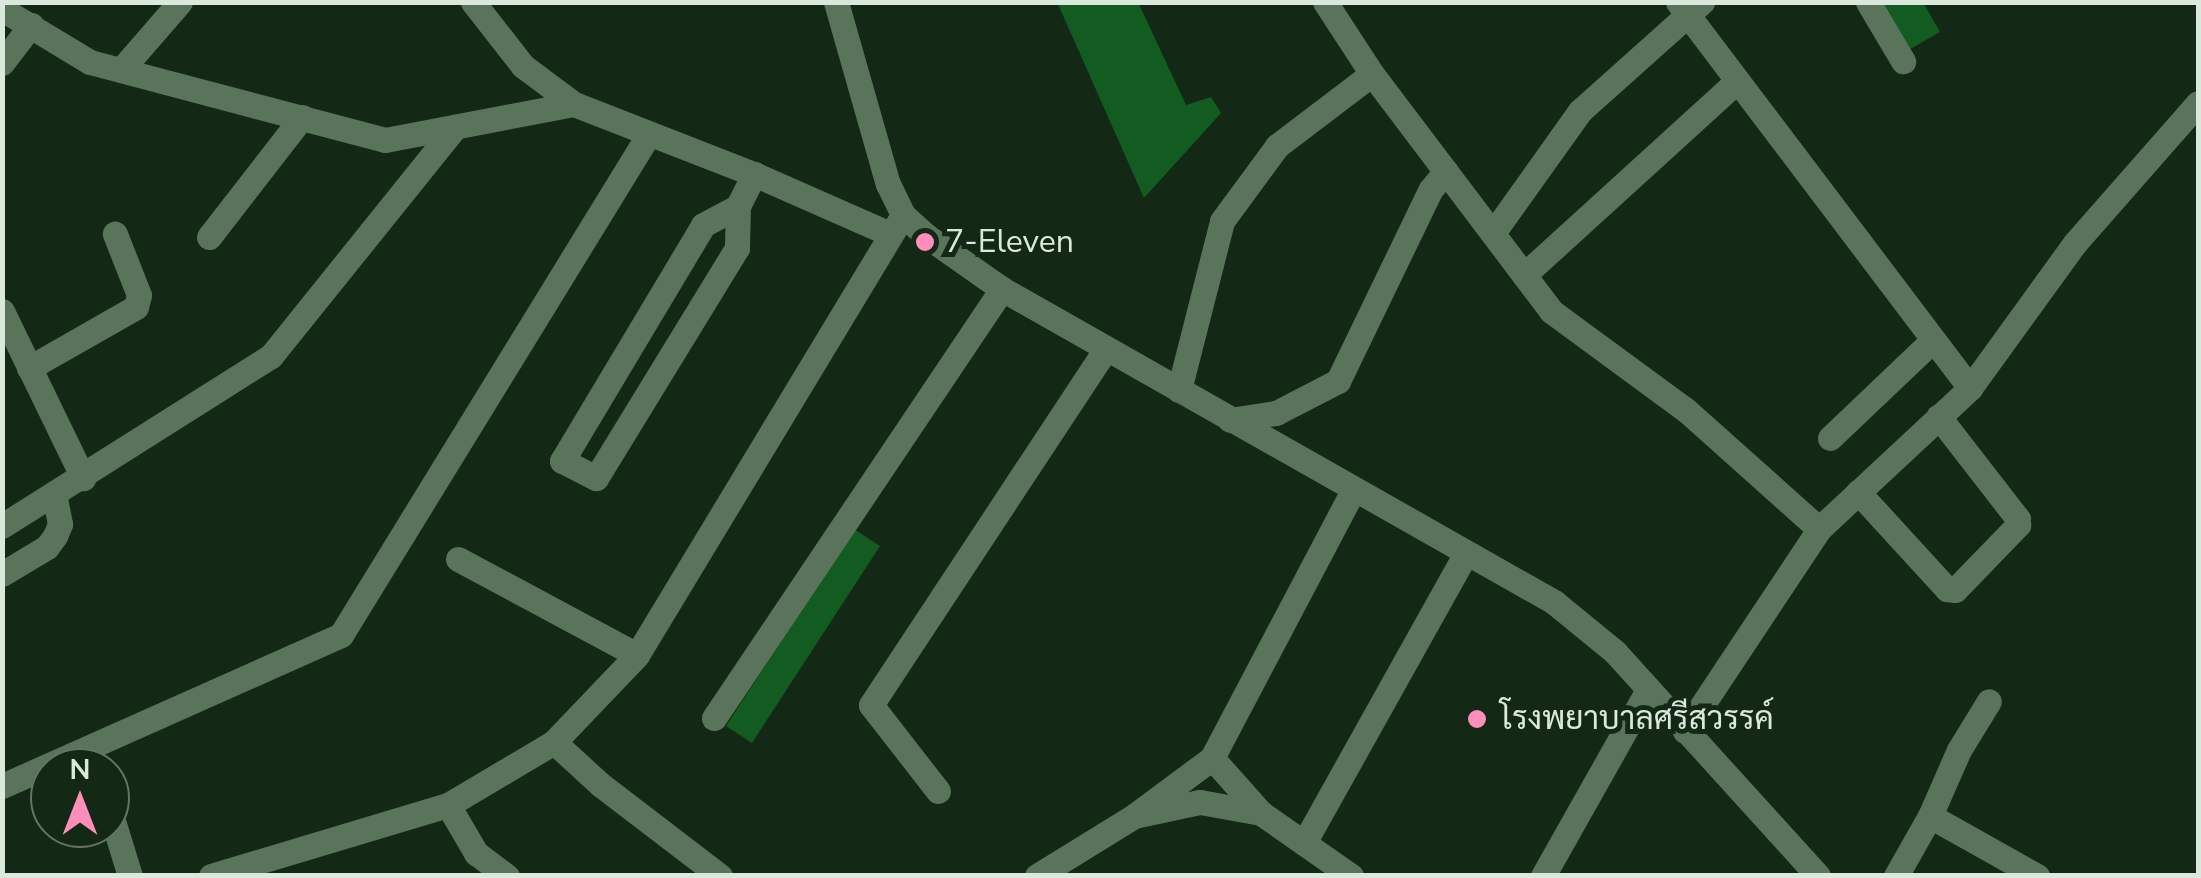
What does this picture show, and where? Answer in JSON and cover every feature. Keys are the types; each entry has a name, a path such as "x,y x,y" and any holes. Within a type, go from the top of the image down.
{"street":[{"path":"121,70 180,2"},
{"path":"474,2 523,66 574,104 925,235 1002,289 1554,602 1615,652 1818,876"},
{"path":"211,876 448,805 554,742 637,655 897,224 836,2"},
{"path":"1325,2 1372,74 1551,311 1686,410 1819,529"},
{"path":"1868,2 1903,61"},
{"path":"1493,234 1580,111 1689,7 1736,82 1970,388"},
{"path":"2,9 90,62 384,140 574,104"},
{"path":"2,63 32,25"},
{"path":"1179,390 1222,220 1277,146 1372,74"},
{"path":"1524,275 1736,82"},
{"path":"1685,731 1819,529 1970,388 2074,244 2198,103"},
{"path":"209,238 302,117"},
{"path":"2,526 270,356 456,127"},
{"path":"110,748 341,635 649,134"},
{"path":"1230,420 1276,413 1338,382 1431,189 1446,171"},
{"path":"738,206 702,225 562,461 596,478 737,248 738,206 754,174"},
{"path":"29,368 136,307 139,295 115,234"},
{"path":"714,718 1002,289"},
{"path":"2,311 83,478"},
{"path":"1830,438 1933,340"},
{"path":"938,791 871,704 1106,349"},
{"path":"1858,492 1947,589 1955,590 2018,525 2018,518 1938,416"},
{"path":"1037,876 1134,816 1212,758 1353,491"},
{"path":"2,574 46,547 55,536 60,524 54,494"},
{"path":"1304,843 1466,553"},
{"path":"458,559 637,655"},
{"path":"1544,876 1648,690"},
{"path":"1896,876 1930,816 1958,750 1990,701"},
{"path":"554,742 601,785 720,876"},
{"path":"1212,758 1261,813 1351,876"},
{"path":"2,786 30,777"},
{"path":"1134,816 1200,802 1261,813"},
{"path":"448,805 476,853 508,876"},
{"path":"1930,816 2037,876"},
{"path":"121,848 130,876"}],"building":[{"path":"1057,2 1138,2 1186,105 1211,97 1221,113 1144,198"},
{"path":"1877,2 1923,2 1940,32 1905,52"},
{"path":"854,529 880,546 752,743 726,726"}],"place":[{"name":"7-Eleven","path":"925,242"},
{"name":"โรงพยาบาลศรีสวรรค์","path":"1477,719"}]}
